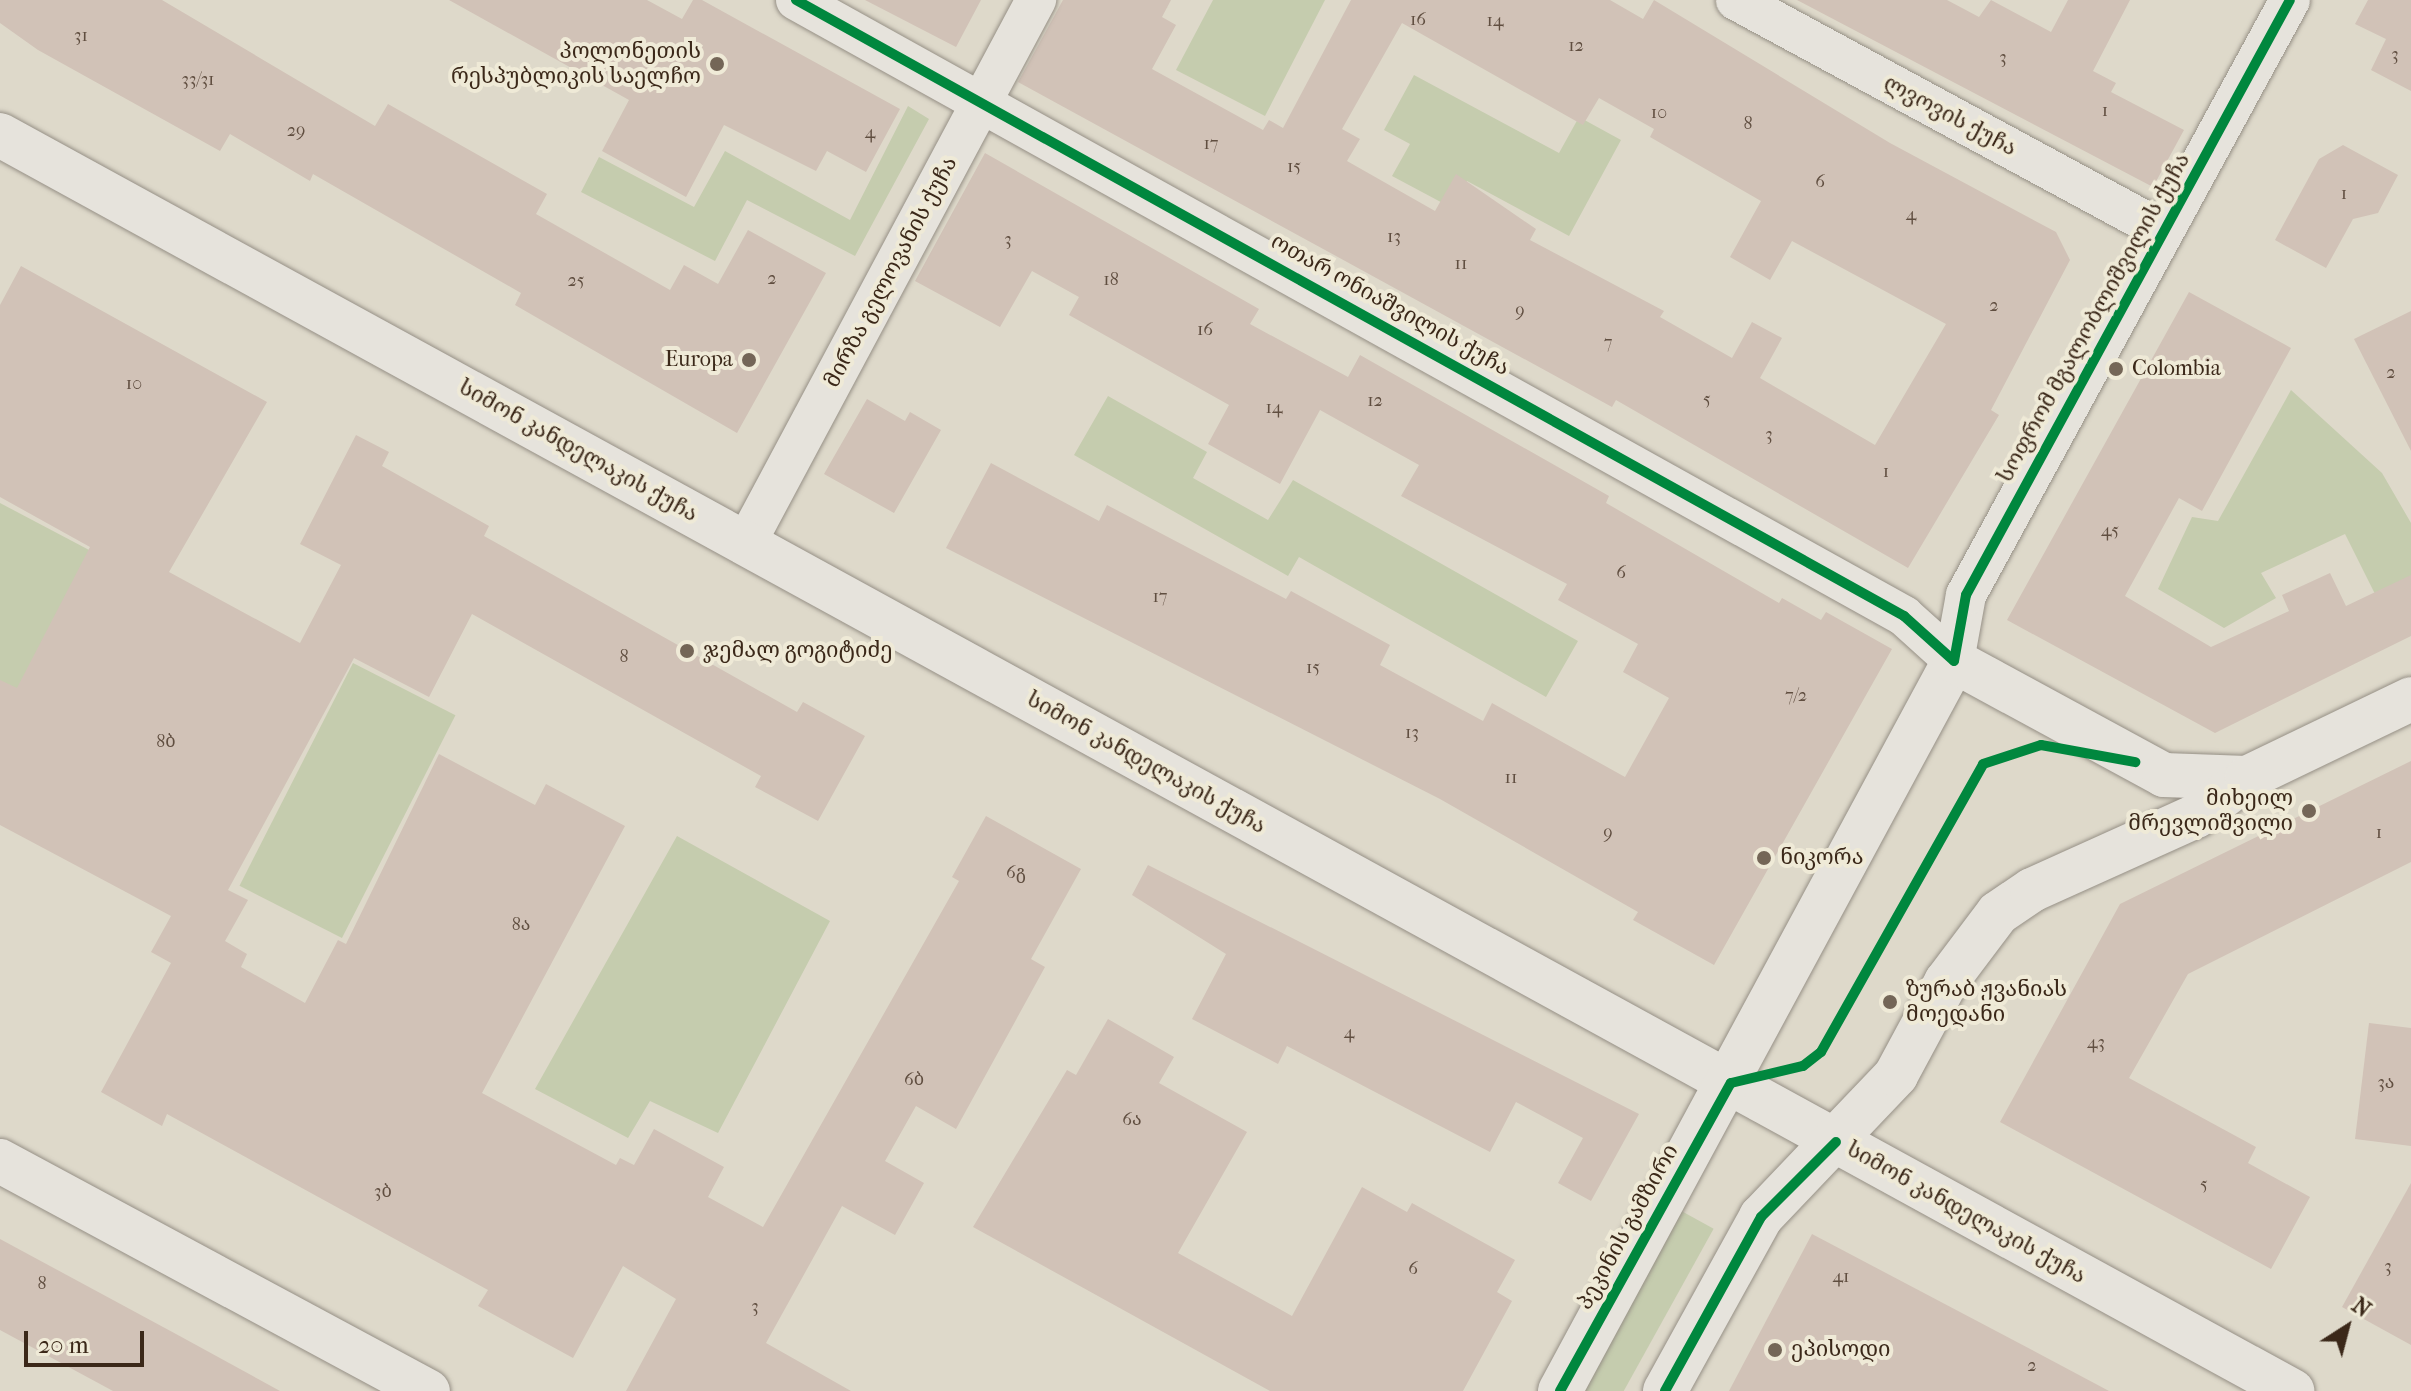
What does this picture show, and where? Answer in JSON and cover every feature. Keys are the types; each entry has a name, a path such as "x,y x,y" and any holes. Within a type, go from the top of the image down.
{"main road":[{"name":"სიმონ კანდელაკის ქუჩა","path":"0,135 2292,1391"},
{"path":"1731,1083 1954,661 2135,762 2190,781 2247,778"},
{"path":"1665,1391 1761,1217 1836,1142 1896,1075 1981,930 2032,890 2196,816 2247,778 2411,699"},
{"path":"2105,855 2145,806 2148,791 2135,762"},
{"name":"პეკინის გამზირი","path":"1560,1391 1731,1083"},
{"path":"0,1161 428,1391"}],"street":[{"name":"ოთარ ონიაშვილის ქუჩა","path":"796,0 983,99 1904,616 1954,661"},
{"name":"მირზა გელოვანის ქუჩა","path":"746,543 1036,0"},
{"name":"ლვოვის ქუჩა","path":"1736,0 2164,231"},
{"name":"სოფრომ მგალობლიშვილის ქუჩა","path":"1954,661 1966,595 2290,0"}],"green space":[{"path":"1213,0 1325,0 1265,116 1176,70"},
{"path":"1414,75 1559,153 1579,117 1621,140 1569,236 1467,181 1452,208 1392,176 1410,144 1384,130"},
{"path":"908,106 929,119 855,256 747,200 715,261 581,192 599,157 694,207 725,151 850,220"},
{"path":"2291,390 2382,473 2411,523 2411,580 2388,620 2345,534 2261,573 2276,598 2224,628 2158,589 2192,517 2218,521"},
{"path":"1108,396 1207,452 1193,478 1268,520 1293,480 1578,641 1546,697 1299,557 1288,576 1074,455"},
{"path":"0,503 91,551 17,691 0,682"},
{"path":"353,663 455,715 342,938 240,886"},
{"path":"677,836 830,921 718,1133 650,1101 628,1138 535,1089"},
{"path":"1676,1208 1714,1229 1624,1391 1575,1390"}],"building":[{"path":"0,0 162,0 375,126 388,104 547,194 536,214 670,290 684,265 718,284 748,230 826,273 737,433 515,305 521,293 313,174 310,181 230,134 220,151 38,50 0,23"},
{"path":"449,0 647,0 682,19 693,0 702,0 900,109 866,172 827,151 816,171 724,125 686,197 602,151 629,100"},
{"path":"865,0 981,0 956,47"},
{"path":"1063,0 1171,0 1162,17 1176,25 1152,69 1263,130 1269,120 1283,128 1351,0 1610,0 1643,19 1654,0 1890,143 2056,232 2070,260 1991,410 1999,415 1908,568 1616,400 1612,407 1018,82","holes":["1402,23 1583,125 1599,98 1654,129 1650,137 1761,201 1730,257 1770,280 1792,241 1946,324 1875,445 1760,378 1782,338 1752,322 1732,358 1660,317 1664,311 1530,240 1536,229 1456,174 1435,211 1347,161 1360,139 1342,129"]},
{"path":"1797,0 1947,0 1979,17 1991,0 2051,32 2068,0 2130,0 2093,71 2116,83 2111,92 2184,130 2153,187"},
{"path":"2368,0 2411,0 2411,91 2371,70 2386,39 2355,24"},
{"path":"2343,145 2398,175 2378,213 2353,219 2326,268 2275,240 2319,159"},
{"path":"985,153 1259,309 1250,324 1348,377 1360,355 1609,496 1606,503 1779,603 1782,598 1821,620 1826,612 1892,649 1714,965 1633,920 1638,912 1440,799 946,548 991,463 1099,521 1107,505 1286,599 1291,591 1390,645 1380,665 1483,721 1492,703 1625,777 1669,698 1623,672 1638,644 1558,600 1567,584 1401,496 1419,465 1320,410 1280,484 1208,444 1229,405 1069,315 1079,297 1032,271 1000,327 915,281"},
{"path":"21,266 267,402 169,572 300,643 341,565 300,544 356,435 389,452 382,466 489,526 484,536 797,712 803,702 865,736 818,821 755,787 761,776 472,614 429,697 354,658 228,890 248,900 225,941 247,954 241,967 305,1003 338,940 346,944 439,754 535,805 546,784 625,826 482,1093 616,1165 620,1158 634,1165 654,1129 724,1167 708,1197 763,1227 959,881 952,877 986,816 1081,869 1031,959 1045,967 956,1129 916,1106 885,1161 924,1183 895,1235 842,1206 766,1343 851,1391 626,1391 676,1299 623,1266 573,1358 478,1306 488,1290 167,1114 162,1126 101,1092 171,963 151,952 171,916 0,825 0,680 17,688 90,547 0,497 0,305"},
{"path":"2189,292 2291,348 2202,511 2179,498 2125,596 2211,647 2289,611 2282,595 2330,573 2346,606 2411,575 2411,636 2215,733 2007,620"},
{"path":"2411,311 2411,451 2354,339"},
{"path":"867,399 905,421 910,412 941,430 894,513 824,474"},
{"path":"2411,761 2411,862 2188,974 2129,1078 2256,1147 2248,1163 2310,1197 2271,1269 2000,1122 2120,904"},
{"path":"1148,865 1639,1114 1591,1201 1558,1183 1583,1138 1516,1102 1490,1152 1287,1046 1278,1064 1192,1019 1226,954 1132,895"},
{"path":"1108,1019 1174,1057 1159,1083 1247,1132 1178,1253 1292,1316 1362,1187 1407,1212 1412,1203 1515,1260 1497,1292 1512,1301 1463,1391 1270,1391 973,1227 1067,1070 1076,1075"},
{"path":"2369,1023 2411,1028 2411,1146 2355,1139"},
{"path":"2411,1183 2411,1345 2342,1307"},
{"path":"1812,1234 2015,1341 2109,1391 1729,1391"},
{"path":"0,1239 280,1391 113,1391 0,1330"}],"cycle path":[{"path":"796,0 1904,616 1954,661"},
{"path":"1954,661 1966,595 2290,0"},
{"path":"1560,1391 1731,1083 1803,1066 1821,1052 1983,764 2041,745 2135,762"},
{"path":"1665,1391 1761,1217 1836,1142"}],"place":[{"name":"პოლონეთის რესპუბლიკის საელჩო","path":"717,64"},
{"name":"Europa","path":"749,360"},
{"name":"Colombia","path":"2116,369"},
{"name":"ჯემალ გოგიტიძე","path":"687,651"},
{"name":"მიხეილ მრევლიშვილი","path":"2309,811"},
{"name":"ნიკორა","path":"1764,858"},
{"name":"ზურაბ ჟვანიას მოედანი","path":"1890,1002"},
{"name":"ეპისოდი","path":"1775,1350"}]}
